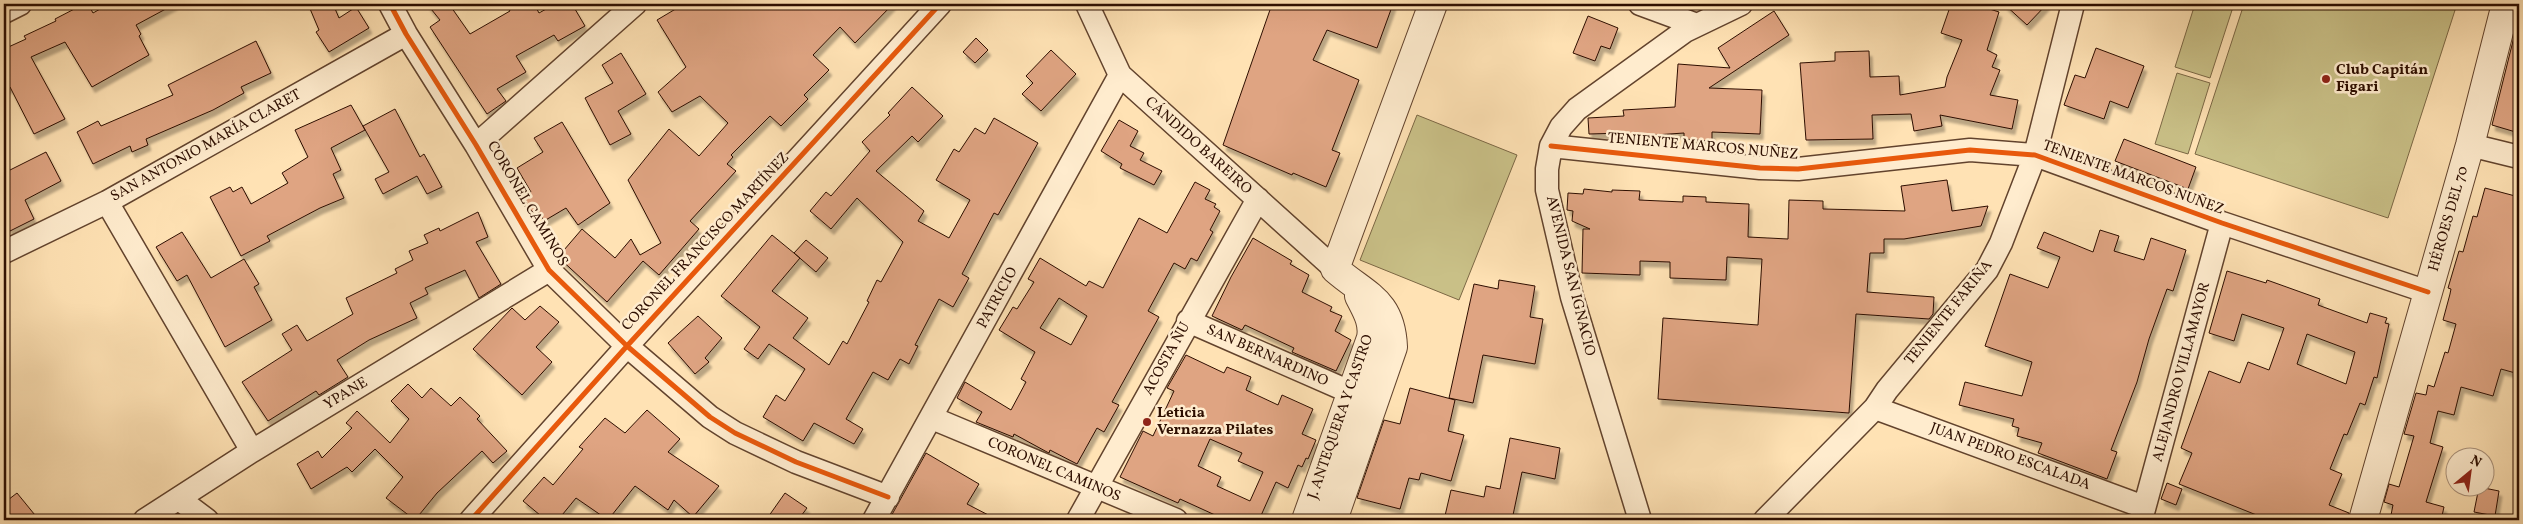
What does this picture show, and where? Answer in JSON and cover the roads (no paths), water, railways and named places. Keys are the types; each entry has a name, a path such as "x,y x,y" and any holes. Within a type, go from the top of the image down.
{"street":[{"path":"4,12 20,4"},
{"name":"CORONEL CAMINOS","path":"390,4 406,34 476,144 549,270 627,346 710,417 735,433 796,462 888,497"},
{"path":"476,144 635,4"},
{"name":"CORONEL FRANCISCO MARTÍNEZ","path":"471,520 627,346 940,4"},
{"name":"CÁNDIDO BAREIRO","path":"1087,4 1120,75 1335,269"},
{"path":"1335,269 1433,4"},
{"path":"1640,4 1697,25"},
{"name":"AVENIDA SAN IGNACIO","path":"1640,520 1572,296 1547,190 1547,169 1552,146 1561,127 1577,109 1697,25 1741,4"},
{"name":"TENIENTE FARIÑA","path":"1765,520 1875,408 1886,390 1986,270 2001,243 2035,155 2072,4"},
{"name":"HÉROES DEL 70","path":"2363,520 2470,144 2506,4"},
{"name":"SAN ANTONIO MARÍA CLARET","path":"4,252 107,202 406,34"},
{"name":"PATRICIO","path":"874,520 1120,75"},
{"path":"2470,144 2519,157"},
{"name":"TENIENTE MARCOS NUÑEZ","path":"1552,146 1760,168 1798,169 1970,150 2035,155 2222,223 2428,292"},
{"name":"ACOSTA ÑU","path":"1078,520 1258,199"},
{"path":"107,202 252,451"},
{"name":"ALEJANDRO VILLAMAYOR","path":"2143,514 2222,223"},
{"name":"J. ANTEQUERA Y CASTRO","path":"1306,520 1362,397 1393,347 1392,330 1387,315 1375,299 1355,286 1335,269"},
{"name":"YPANE","path":"145,520 252,451 549,270"},
{"name":"SAN BERNARDINO","path":"1188,321 1362,397"},
{"name":"J. ANTEQUERA Y CASTRO","path":"1333,520 1362,397"},
{"name":"JUAN PEDRO ESCALADA","path":"1875,408 2143,514"},
{"name":"CORONEL CAMINOS","path":"932,418 1095,488 1176,520"},
{"path":"179,499 207,520"}],"place":[{"name":"Club Capitán Figari","path":"2326,79"},
{"name":"Leticia Vernazza Pilates","path":"1147,422"}]}
